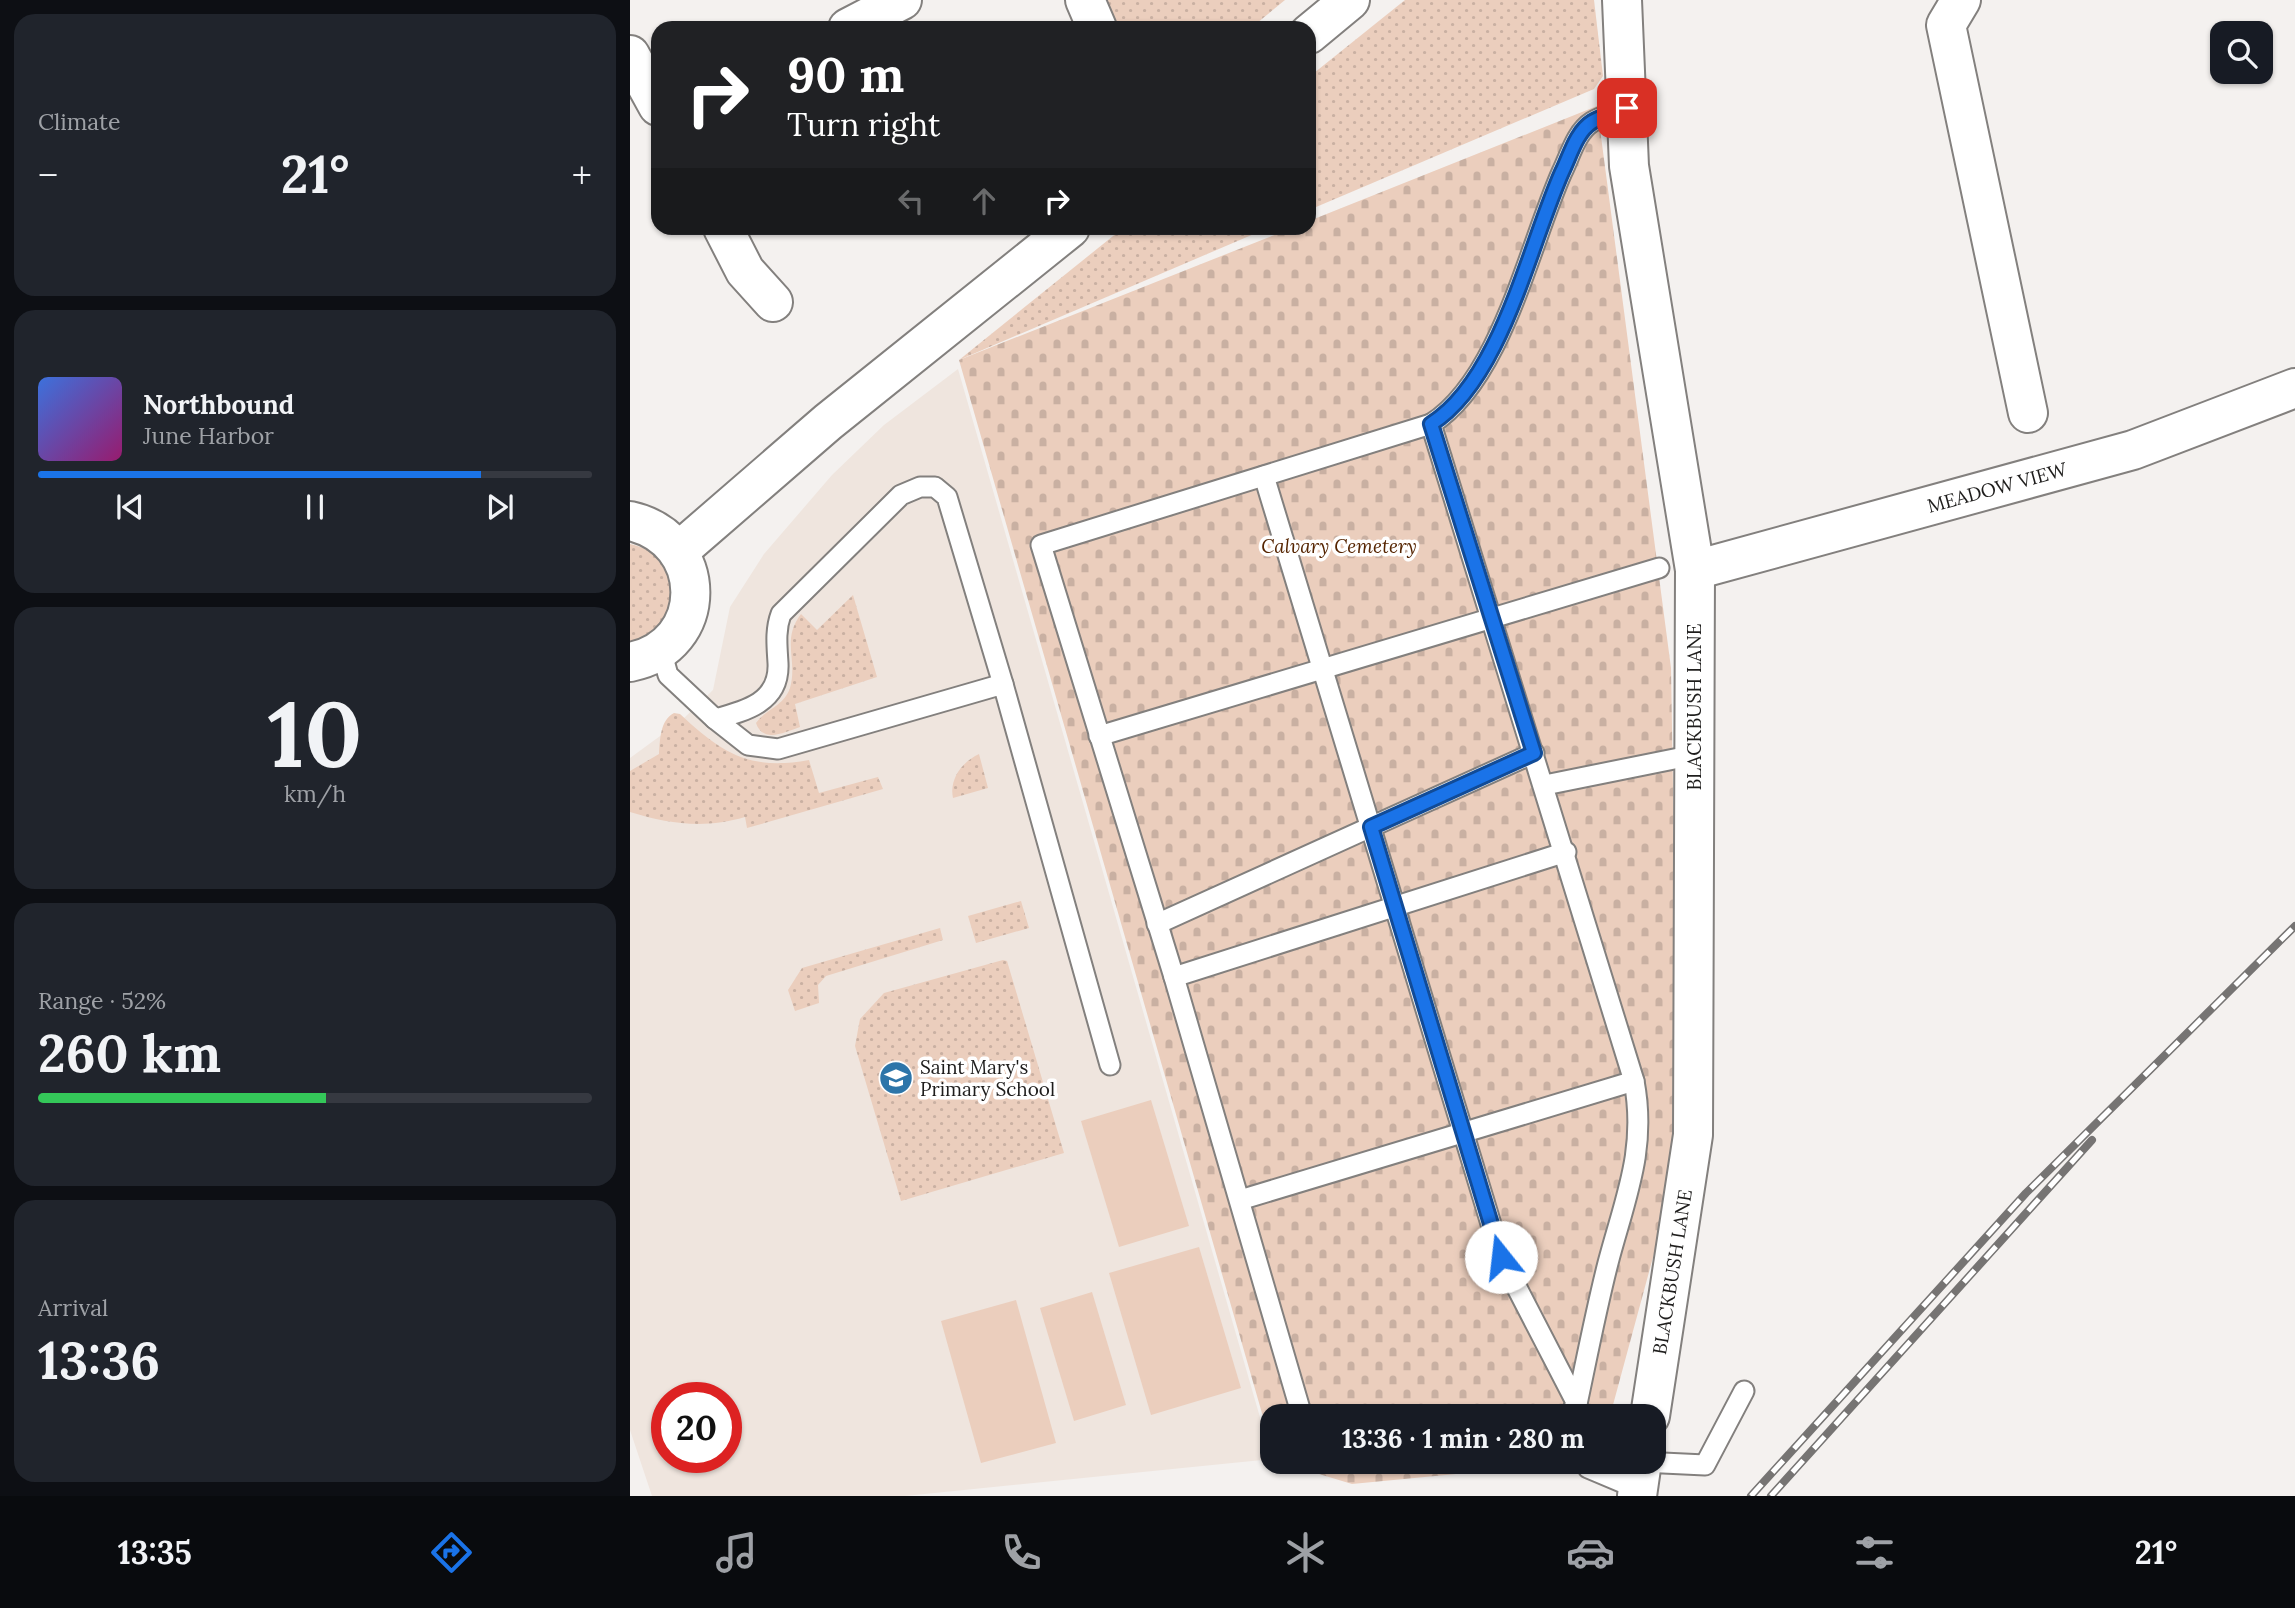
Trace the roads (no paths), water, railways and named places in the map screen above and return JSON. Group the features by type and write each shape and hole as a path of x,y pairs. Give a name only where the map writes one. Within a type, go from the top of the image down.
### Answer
{"street":[{"path":"862,21 902,0"},
{"path":"1086,0 1094,21"},
{"path":"1316,28 1350,0"},
{"name":"BLACKBUSH LANE","path":"1622,0 1629,166 1677,569 1694,755 1693,1135 1652,1404"},
{"path":"1961,0 1946,25 2028,413"},
{"path":"630,55 651,93"},
{"path":"727,235 746,271 773,302"},
{"path":"679,551 828,422 1061,235"},
{"name":"MEADOW VIEW","path":"1677,569 2133,450 2295,388"},
{"path":"630,521 650,527 679,551 688,571 691,593 687,615 676,635 645,656"}],"lane":[{"path":"1299,1404 1174,977 1041,545 1431,424 1450,412 1482,368 1509,311 1551,196 1578,136 1591,122 1627,108"},
{"path":"1431,424 1566,852 1634,1081 1641,1116 1635,1167 1573,1404"},
{"path":"1264,476 1465,1131 1501,1257 1569,1404"},
{"path":"715,719 741,713 765,700 775,684 778,671 776,648 781,614 901,495 920,487 935,487 947,497 1003,684 1110,1066"},
{"path":"1099,736 1492,616 1677,569"},
{"path":"645,656 748,745 778,749 1003,684"},
{"path":"1157,925 1534,753"},
{"path":"1545,785 1694,755"},
{"path":"1174,977 1566,852"},
{"path":"1240,1200 1634,1081"},
{"path":"1623,1474 1640,1477 1705,1465 1744,1391"}],"railway":[{"path":"1751,1496 2026,1193 2295,926"},
{"path":"1771,1496 2092,1140"}],"place":[{"name":"Saint Mary's Primary School","path":"896,1078"}],"park label":[{"name":"Calvary Cemetery","path":"1339,546"}]}
